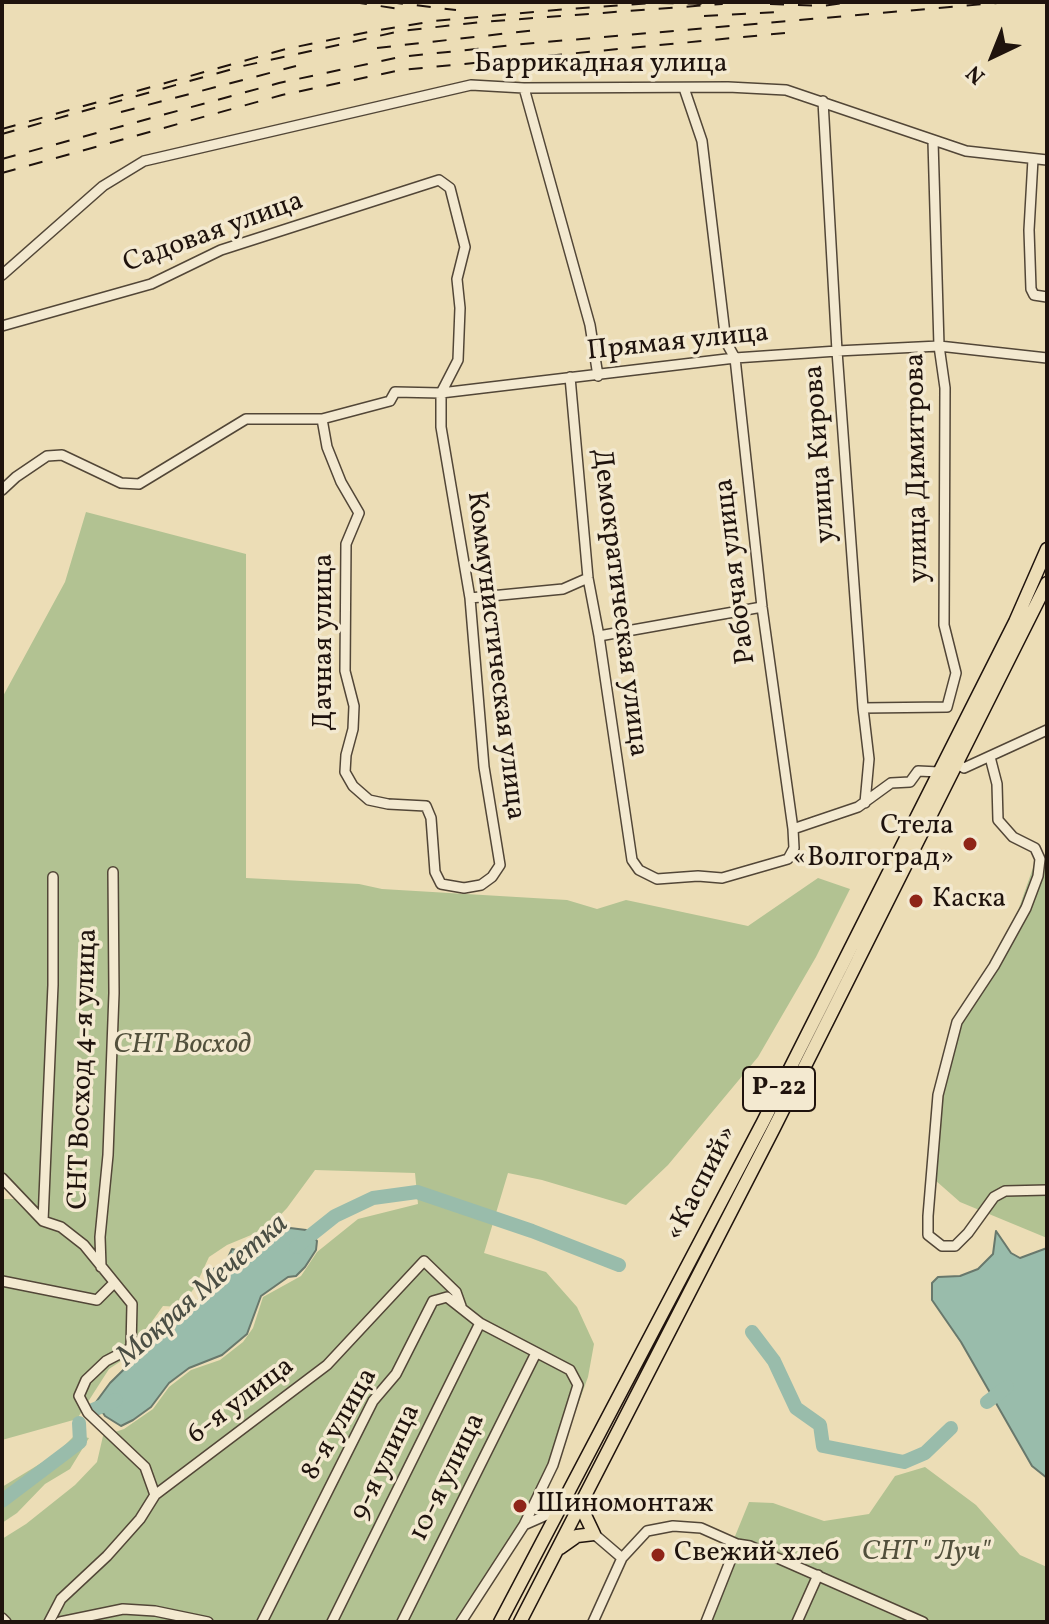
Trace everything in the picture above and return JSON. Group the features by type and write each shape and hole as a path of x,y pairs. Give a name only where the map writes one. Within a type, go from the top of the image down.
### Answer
{"highway":[{"name":"«Каспий»","path":"500,1622 763,1122 1015,622 1047,549"},
{"name":"«Каспий»","path":"520,1622 958,769 1047,583"},
{"path":"558,1550 577,1536 594,1534 584,1513 585,1498"}],"street":[{"name":"Баррикадная улица","path":"4,269 103,186 144,161 471,85 786,90 966,151 1047,160"},
{"path":"524,88 590,325 598,376"},
{"name":"Рабочая улица","path":"684,88 702,141 726,342 735,358 762,607 793,829"},
{"name":"улица Кирова","path":"823,101 837,351 869,759 865,803"},
{"name":"улица Димитрова","path":"863,708 947,707 956,673 944,625 945,388 939,346 933,141"},
{"path":"1033,159 1029,230 1031,289 1034,295 1047,297"},
{"name":"Садовая улица","path":"2,326 151,284 221,250 439,180"},
{"name":"Коммунистическая улица","path":"439,180 450,188 465,247 457,279 460,308 458,360 441,393 441,427 470,598 484,767 500,865 492,877 481,885 464,888"},
{"name":"Прямая улица","path":"322,419 390,401 395,392 441,393 735,358 939,346 1047,358"},
{"name":"Демократическая улица","path":"570,377 588,578 632,860 639,870 657,879 722,878 788,859 794,848 793,829"},
{"path":"2,490 47,456 62,455 121,483 139,484 246,419 322,419"},
{"name":"Дачная улица","path":"322,419 327,447 341,482 359,513 346,544 345,671 354,706 345,772 353,786 369,800 426,806 431,818 435,872 441,884 464,888"},
{"path":"470,598 563,589 588,578"},
{"path":"599,636 762,607"},
{"path":"958,769 1047,730"},
{"path":"990,757 997,784 998,820 1013,837 1035,848 1040,859 1038,876 1026,908 1001,955 957,1022 938,1095 928,1235 942,1246 955,1246 994,1197 1005,1191 1047,1190"},
{"path":"793,829 858,807 891,783 910,782 918,771 939,772"},
{"name":"СНТ Восход 4-я улица","path":"101,1267 100,1237 108,1155 114,993 113,872"},
{"name":"СНТ Восход 4-я улица","path":"43,1221 53,985 53,877"},
{"path":"2,1178 43,1221 61,1227 84,1245 132,1304 131,1348 106,1361 86,1380 79,1396 88,1413 145,1467 155,1495"},
{"name":"6-я улица","path":"49,1622 61,1599 107,1556 140,1519 155,1495 327,1365 424,1261 456,1292 461,1306"},
{"path":"2,1281 97,1300 114,1283"},
{"name":"8-я улица","path":"262,1622 373,1401 396,1374 433,1301 447,1297 461,1306"},
{"path":"461,1306 480,1323 570,1370 578,1385 553,1465 524,1525 461,1622"},
{"name":"9-я улица","path":"332,1622 480,1323"},
{"name":"10-я улица","path":"402,1622 536,1353"},
{"path":"524,1525 558,1510"},
{"path":"593,1622 622,1558 647,1531 673,1526 701,1528 737,1544 750,1546 905,1618 923,1622"},
{"path":"594,1534 622,1558"},
{"path":"706,1622 737,1544"},
{"path":"797,1622 818,1575"},
{"path":"123,1609 126,1622"},
{"path":"60,1622 123,1609 155,1611 208,1622"}],"green space":[{"name":"СНТ Восход","path":"86,512 246,554 246,878 567,900 597,909 626,900 748,926 818,878 850,889 816,957 758,1057 668,1165 626,1205 508,1173 484,1253 546,1272 577,1307 594,1344 588,1377 556,1464 463,1622 2,1622 2,1539 75,1485 97,1462 103,1436 124,1429 153,1409 169,1387 191,1370 220,1360 243,1342 253,1328 263,1297 301,1276 317,1252 358,1219 418,1204 415,1173 315,1170 268,1228 227,1245 209,1257 195,1287 180,1307 163,1306 145,1331 136,1351 109,1369 77,1419 2,1440 2,1199 15,1199 2,1186 2,698 65,582"},
{"path":"1047,852 1047,1238 960,1202 927,1173 938,1074 954,1020 1013,925 1034,865"},
{"path":"75,1435 89,1438 70,1469 45,1484 17,1513 2,1523 2,1487 56,1454"},
{"name":"СНТ \" Луч\"","path":"925,1467 976,1505 1020,1555 1047,1567 1047,1622 700,1622 749,1502 773,1503 824,1521 869,1514 895,1476"}],"shaded area":[{"path":"290,1228 306,1230 317,1241 316,1250 296,1276 288,1277 261,1296 247,1334 222,1355 189,1368 169,1383 151,1407 133,1420 121,1426 105,1416 96,1402 110,1383 164,1330 163,1318 192,1308 205,1293 211,1270 225,1264 232,1249 240,1251"},
{"path":"996,1231 1011,1253 1020,1258 1047,1248 1047,1478 1032,1466 961,1342 932,1300 932,1283 938,1277 960,1276 978,1269 993,1254"}],"waterway":[{"name":"Мокрая Мечетка","path":"296,1247 335,1216 373,1198 417,1192 532,1231 619,1265"},
{"name":"Мокрая Мечетка","path":"752,1332 774,1361 796,1408 820,1425 823,1446 904,1462 925,1453 951,1428"},
{"name":"Мокрая Мечетка","path":"987,1402 1007,1387"},
{"name":"Мокрая Мечетка","path":"93,1410 116,1400"},
{"name":"Мокрая Мечетка","path":"2,1501 80,1442 79,1423"}],"railway":[{"path":"353,2 400,9"},
{"path":"389,2 456,10"},
{"path":"770,4 822,6 850,2"},
{"path":"2,159 279,83 400,57 1008,2"},
{"path":"2,129 286,49 373,31 434,21 568,9 652,3 722,4 401,31 243,66 2,134"},
{"path":"704,16 780,12"},
{"path":"377,48 536,30"},
{"path":"2,173 282,95 401,70 795,32"},
{"path":"121,112 296,66"}],"place":[{"name":"Стела «Волгоград»","path":"970,844"},
{"name":"Каска","path":"916,901"},
{"name":"Шиномонтаж","path":"520,1506"},
{"name":"Свежий хлеб","path":"658,1555"}]}
